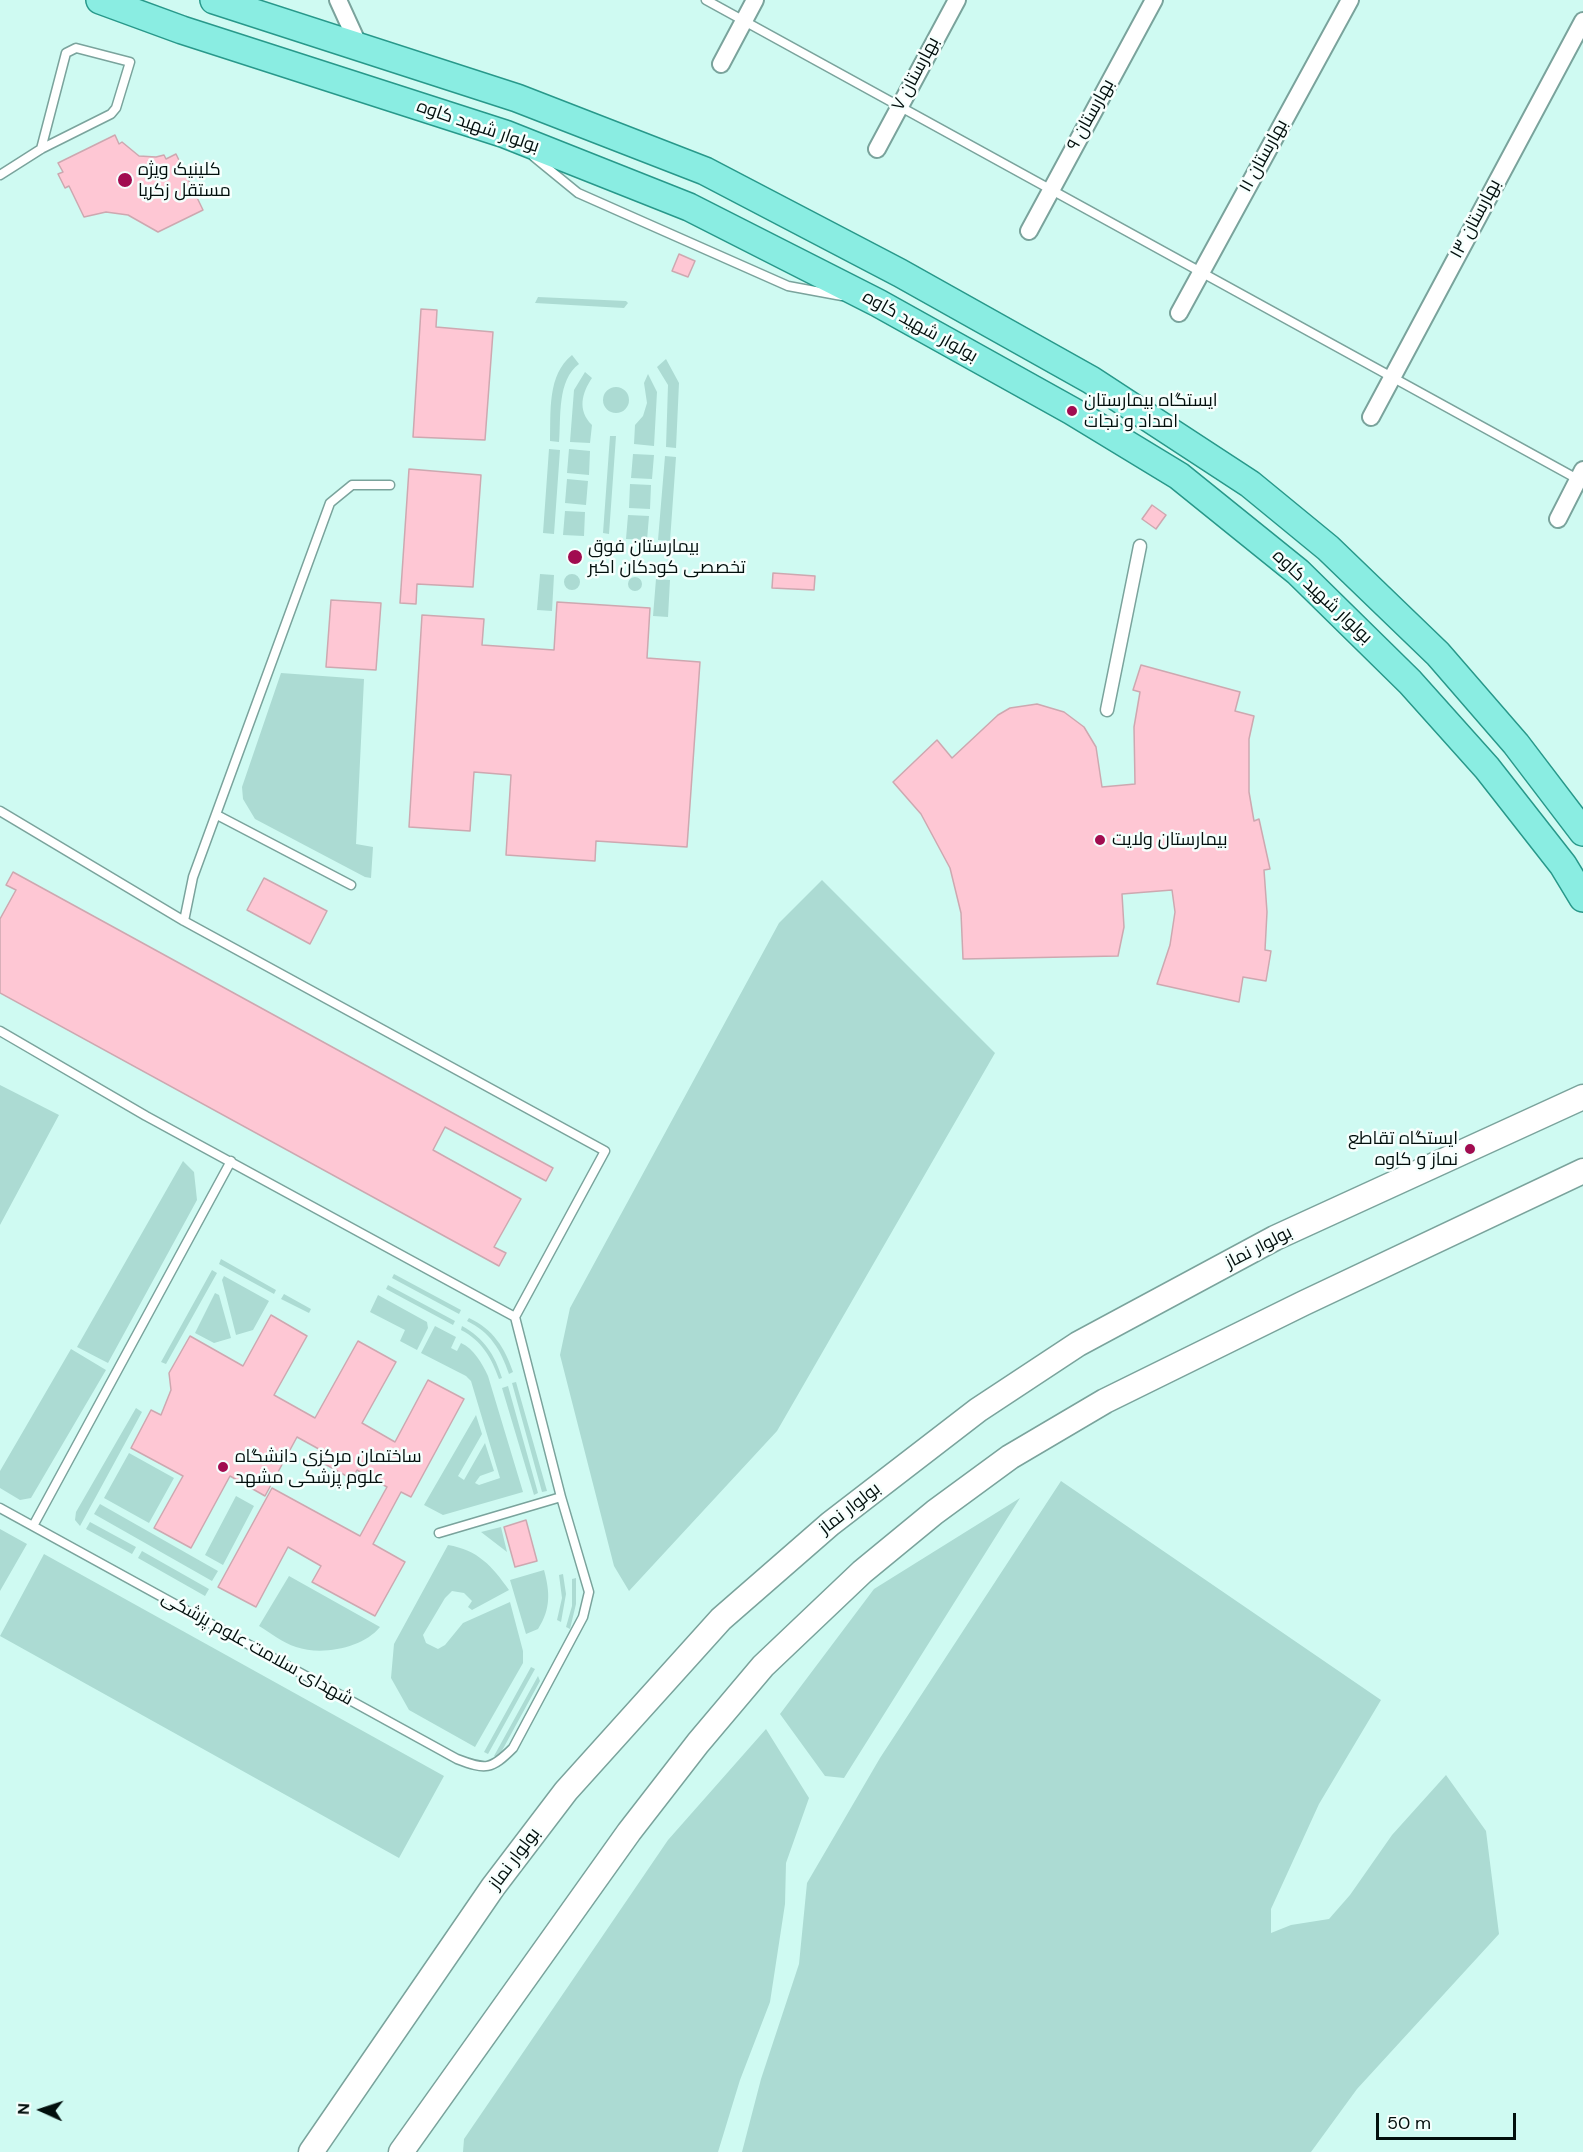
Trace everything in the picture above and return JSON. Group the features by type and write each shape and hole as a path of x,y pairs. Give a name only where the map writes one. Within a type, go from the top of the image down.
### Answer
{"main road":[{"name":"بولوار شهید کاوه","path":"100,0 182,30 505,134 689,207 878,303 1072,411 1179,476 1298,572 1410,682 1487,768 1563,866 1583,897"},
{"name":"بولوار شهید کاوه","path":"214,0 257,5 359,46 516,98 705,171 910,278 1091,380 1250,484 1328,548 1438,654 1516,744 1583,832"},
{"name":"بولوار نماز","path":"311,2152 493,1887 566,1791 721,1619 830,1524 978,1410 1078,1344 1275,1238 1583,1097"},
{"path":"401,2152 628,1832 691,1752 763,1666 862,1572 935,1512 1010,1457 1105,1401 1304,1303 1583,1171"}],"street":[{"path":"338,0 359,46"},
{"path":"721,64 755,0"},
{"name":"بهارستان ۷","path":"877,149 957,0"},
{"name":"بهارستان ۹","path":"1029,231 1154,0"},
{"name":"بهارستان ۱۱","path":"1179,313 1350,0"},
{"name":"بهارستان ۱۳","path":"1371,417 1583,21"},
{"path":"1558,519 1581,477"},
{"path":"1107,710 1140,546"}],"lane":[{"path":"706,0 1391,377 1581,477"},
{"path":"0,175 41,149 111,114 116,108 130,62 76,48 66,52 41,149"},
{"path":"184,921 192,877 217,815 330,503 352,485 390,485"},
{"path":"0,811 184,921 605,1151 514,1317 561,1497 440,1533"},
{"path":"217,815 351,885"},
{"path":"0,1031 94,1087 514,1317"},
{"path":"33,1526 231,1161"},
{"name":"شهدای سلامت علوم پزشکی","path":"0,1508 457,1759 480,1768 496,1765 513,1748 583,1617 589,1592 561,1497"}],"shaded area":[{"path":"538,297 626,301 628,303 624,308 535,303"},
{"path":"572,355 579,364 567,379 564,389 560,411 559,442 550,441 554,383 564,363"},
{"path":"666,359 679,383 676,448 666,447 668,385 657,367"},
{"path":"585,372 592,378 583,402 584,413 592,425 590,443 570,442 574,390"},
{"path":"648,374 657,392 654,446 634,444 635,425 643,416 647,403 644,383"},
{"path":"616,387 625,391 629,400 625,409 616,413 607,409 603,400 607,391"},
{"path":"610,436 616,436 609,534 603,533"},
{"path":"549,449 560,450 554,534 543,533"},
{"path":"569,449 590,451 589,475 567,473"},
{"path":"633,454 654,455 652,479 631,478"},
{"path":"665,456 676,457 670,541 658,540"},
{"path":"567,479 588,481 586,505 565,503"},
{"path":"630,484 651,485 650,509 629,508"},
{"path":"565,511 585,512 584,536 563,535"},
{"path":"628,515 649,516 647,540 626,539"},
{"path":"540,574 554,575 552,611 537,610"},
{"path":"572,574 580,582 572,590 564,582"},
{"path":"632,577 638,577 642,584 638,591 632,591 628,587 628,581"},
{"path":"656,579 670,580 668,617 653,616"},
{"path":"281,673 364,679 356,844 373,847 371,878 365,877 255,819 243,799 242,787"},
{"path":"822,880 995,1053 777,1431 629,1591 614,1566 560,1355 570,1308 779,923"},
{"path":"0,1085 59,1115 0,1225"},
{"path":"183,1161 194,1172 197,1200 108,1363 77,1347"},
{"path":"221,1259 276,1290 274,1294 219,1264"},
{"path":"212,1270 217,1273 166,1364 161,1362"},
{"path":"394,1274 461,1310 459,1314 392,1278"},
{"path":"224,1276 269,1301 253,1330 236,1335 222,1280"},
{"path":"388,1285 455,1321 453,1325 386,1289"},
{"path":"215,1293 219,1295 231,1338 214,1343 195,1333"},
{"path":"284,1294 311,1309 309,1313 281,1299"},
{"path":"378,1295 427,1322 428,1328 417,1350 400,1341 405,1330 370,1312"},
{"path":"469,1318 485,1328 497,1340 513,1372 509,1374 494,1343 475,1325 467,1321"},
{"path":"435,1326 456,1337 451,1348 457,1351 461,1343 474,1353 483,1366 523,1492 443,1515 424,1505 476,1415 482,1434 458,1476 464,1480 485,1443 494,1471 480,1476 475,1483 479,1485 500,1478 471,1381 466,1376 421,1353"},
{"path":"462,1326 477,1336 488,1348 502,1378 499,1379 485,1350 475,1339 461,1330"},
{"path":"71,1349 106,1370 31,1498 20,1500 0,1488 0,1471"},
{"path":"516,1382 547,1491 542,1492 512,1383"},
{"path":"508,1386 538,1493 534,1495 502,1388"},
{"path":"136,1408 142,1412 80,1526 75,1520 76,1512"},
{"path":"129,1453 174,1478 149,1523 104,1498"},
{"path":"1061,1481 1381,1700 1319,1804 1271,1909 1271,1933 1291,1925 1329,1919 1350,1895 1392,1835 1446,1775 1486,1831 1499,1934 1357,2089 1311,2152 742,2152 761,2079 799,1964 807,1883 880,1758"},
{"path":"236,1496 254,1506 223,1565 205,1555"},
{"path":"1020,1498 844,1778 825,1776 780,1714 874,1589"},
{"path":"100,1504 218,1571 212,1581 94,1514"},
{"path":"90,1522 136,1547 132,1554 86,1529"},
{"path":"501,1527 507,1552 481,1532"},
{"path":"0,1529 27,1544 0,1591"},
{"path":"448,1545 459,1547 483,1560 509,1590 472,1610 468,1607 472,1601 464,1593 452,1591 445,1598 423,1635 426,1643 438,1649 445,1645 463,1623 510,1602 523,1651 523,1663 475,1747 409,1710 391,1678 394,1644"},
{"path":"142,1551 209,1589 205,1596 138,1558"},
{"path":"44,1554 444,1776 399,1858 0,1636"},
{"path":"544,1570 548,1593 547,1607 538,1629 526,1634 510,1580"},
{"path":"563,1574 566,1594 561,1622 557,1620 562,1598 559,1575"},
{"path":"289,1576 380,1627 373,1634 353,1645 330,1650 306,1650 282,1640 259,1626"},
{"path":"576,1578 576,1604 570,1629 566,1627 572,1606 572,1579"},
{"path":"531,1667 535,1669 488,1754 484,1752"},
{"path":"538,1676 540,1681 498,1758 494,1756"},
{"path":"766,1729 809,1798 786,1863 785,1904 770,2002 740,2080 718,2152 463,2152 464,2139 668,1840"}],"building":[{"name":"کلینیک ویژه مستقل زکریا","path":"115,135 119,144 122,142 139,156 164,155 166,159 176,154 203,210 158,232 128,215 106,212 84,217 69,186 65,188 58,174 63,172 58,163"},
{"path":"679,254 695,261 688,277 672,271"},
{"path":"421,309 437,310 436,327 493,332 485,440 413,437"},
{"path":"409,469 481,475 473,587 417,584 416,604 400,603"},
{"path":"1152,505 1166,515 1156,529 1142,519"},
{"path":"773,573 815,576 814,590 772,588"},
{"path":"331,600 381,603 376,670 326,667"},
{"path":"557,602 650,608 647,658 700,662 687,847 596,841 595,861 506,855 511,775 474,772 470,831 409,827 422,615 484,619 482,645 554,650"},
{"name":"بیمارستان ولایت","path":"1141,665 1240,692 1235,711 1254,716 1249,739 1249,792 1254,821 1259,819 1270,869 1264,870 1267,912 1265,950 1271,951 1266,981 1243,977 1239,1002 1157,984 1170,945 1175,912 1172,890 1122,894 1124,927 1118,956 963,959 961,913 950,868 921,814 893,782 937,740 952,758 998,715 1010,708 1037,704 1064,712 1084,727 1096,747 1102,787 1135,784 1134,727 1140,692 1133,690"},
{"path":"13,872 553,1168 546,1181 445,1127 433,1150 521,1199 494,1247 506,1253 499,1266 0,993 0,919 16,890 6,885"},
{"path":"264,878 327,911 310,944 247,910"},
{"name":"ساختمان مرکزی دانشگاه علوم پزشکی مشهد","path":"271,1315 307,1336 274,1395 315,1418 358,1341 396,1362 362,1423 395,1442 428,1380 464,1399 411,1497 401,1492 373,1544 405,1562 375,1616 312,1582 321,1566 288,1547 256,1607 218,1587 272,1488 360,1536 387,1487 357,1470 352,1479 321,1462 326,1453 297,1437 265,1496 230,1476 191,1548 154,1528 183,1476 131,1448 151,1410 161,1415 171,1390 169,1373 190,1336 243,1366"},
{"path":"526,1520 537,1561 515,1567 504,1527"}],"place":[{"name":"کلینیک ویژه مستقل زکریا","path":"125,180"},
{"name":"ایستگاه بیمارستان امداد و نجات","path":"1072,411"},
{"name":"بیمارستان فوق تخصصی کودکان اکبر","path":"575,557"},
{"name":"بیمارستان ولایت","path":"1100,840"},
{"name":"ایستگاه تقاطع نماز و کاوه","path":"1470,1149"},
{"name":"ساختمان مرکزی دانشگاه علوم پزشکی مشهد","path":"223,1467"}]}
